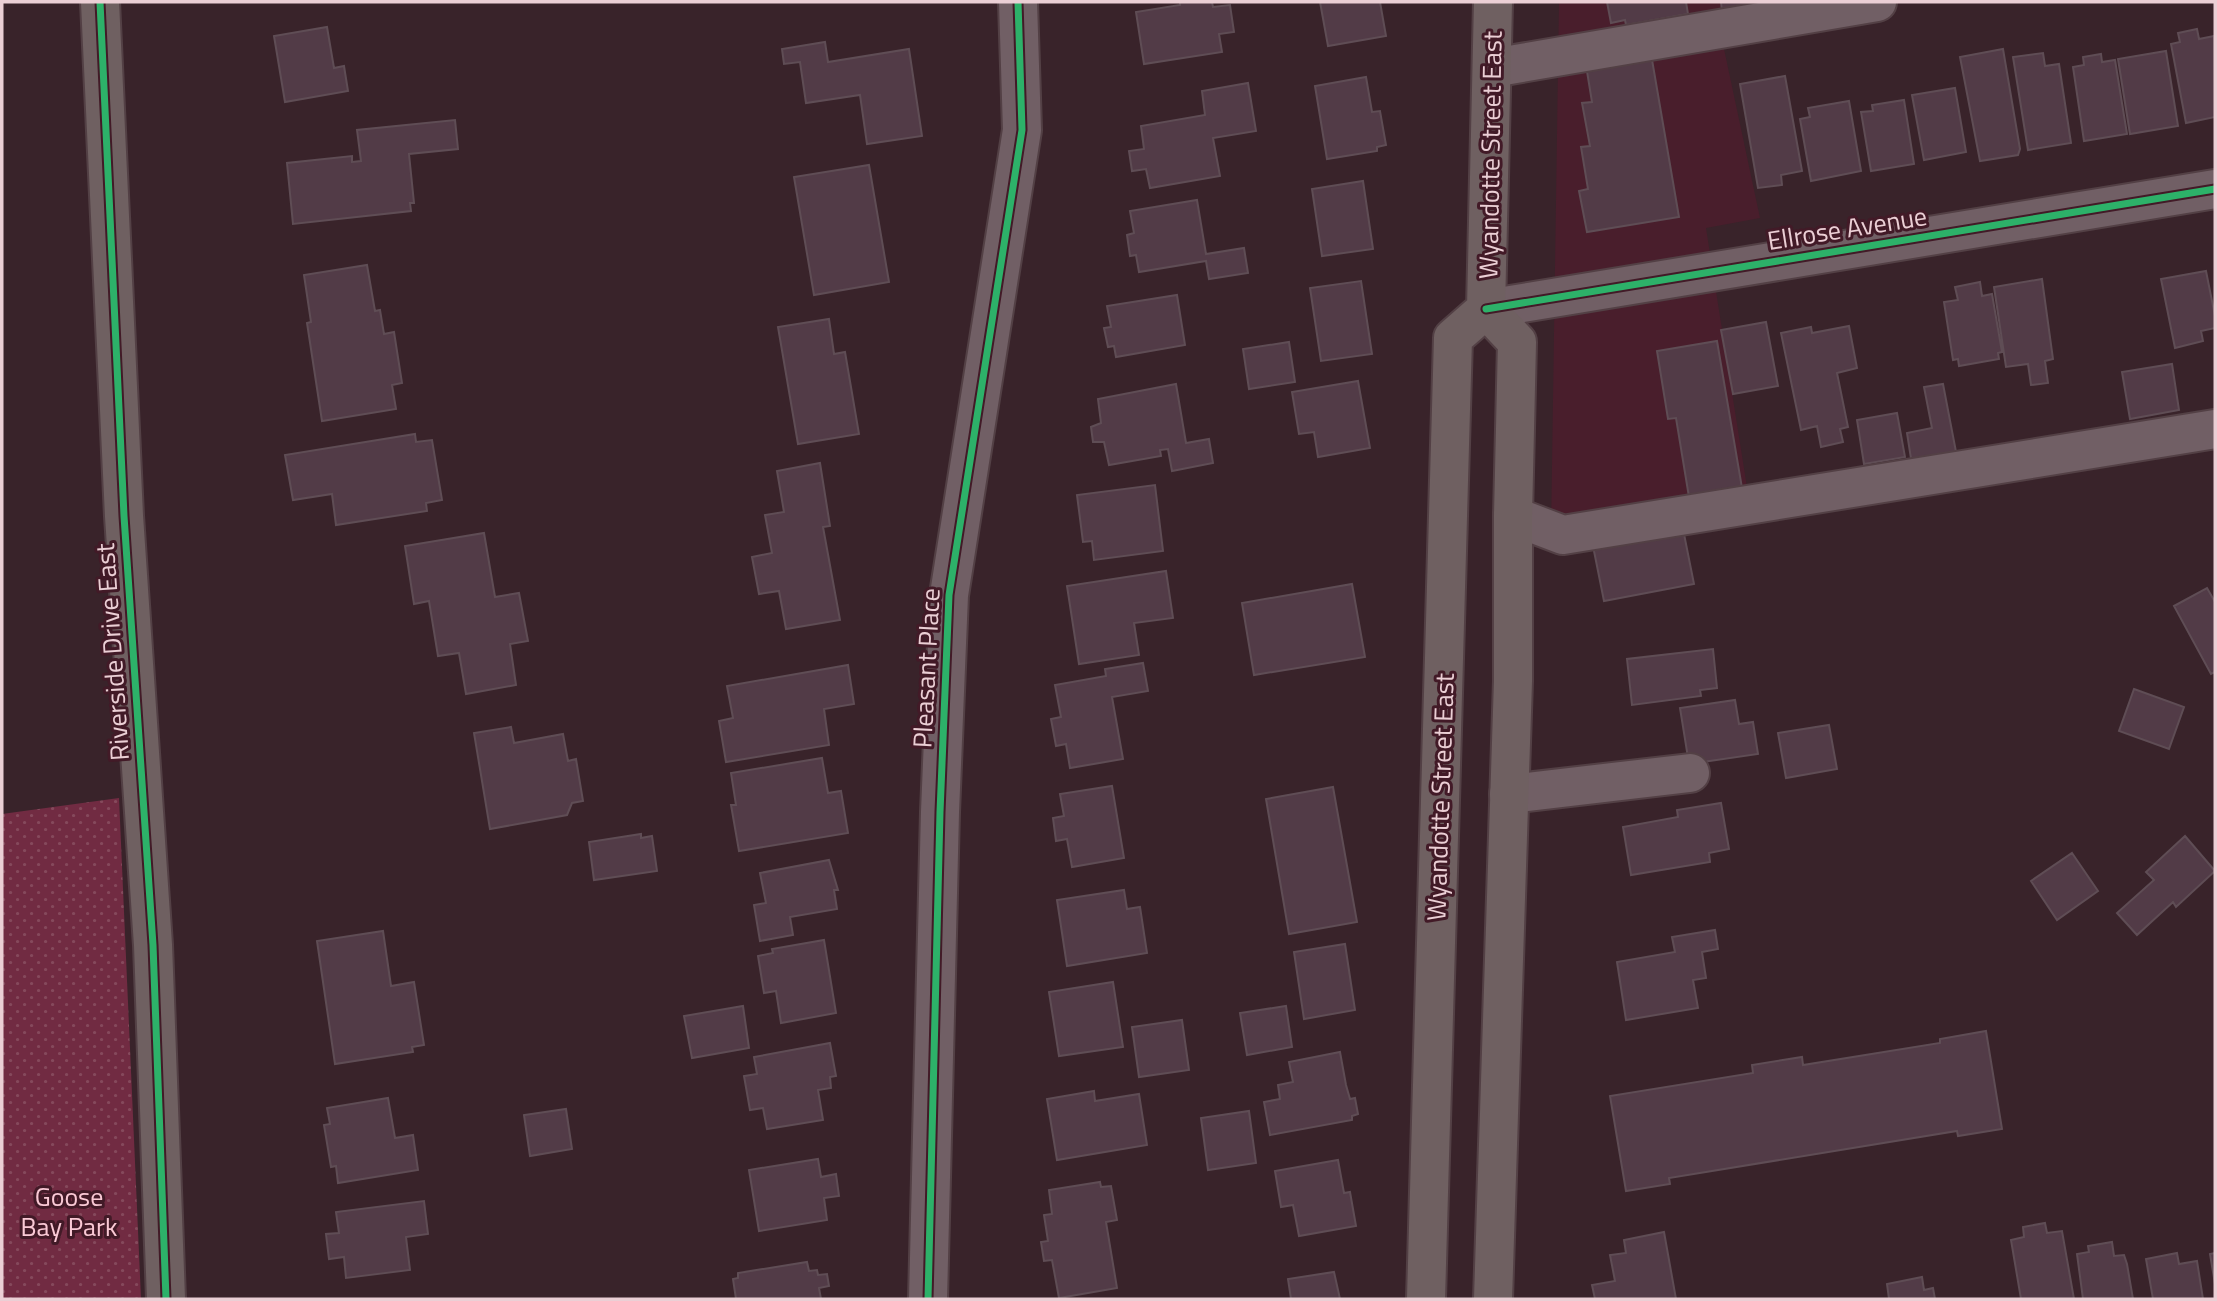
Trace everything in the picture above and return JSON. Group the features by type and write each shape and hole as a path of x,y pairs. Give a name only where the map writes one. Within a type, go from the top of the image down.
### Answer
{"main road":[{"name":"Riverside Drive East","path":"100,2 124,516 153,945 166,1299"},
{"name":"Wyandotte Street East","path":"1493,2 1486,309 1517,342 1513,681 1493,1299"},
{"name":"Wyandotte Street East","path":"1426,1299 1453,338 1486,309"}],"street":[{"name":"Pleasant Place","path":"928,1299 940,812 949,595 1022,130 1018,2"},
{"path":"1492,68 1877,2"},
{"name":"Ellrose Avenue","path":"1486,309 2215,189"},
{"path":"1513,516 1563,535 2215,429"},
{"path":"1509,794 1690,773"}],"shaded area":[{"path":"1559,2 1783,2 1717,16 1760,218 1706,228 1749,500 1551,532"}],"green space":[{"name":"Goose Bay Park","path":"119,798 141,1299 2,1299 2,814"}],"building":[{"path":"1180,2 1212,2 1213,7 1230,5 1234,32 1219,34 1222,52 1144,64 1136,12 1180,5"},
{"path":"1320,2 1380,2 1386,36 1328,46"},
{"path":"1607,2 1686,2 1688,14 1626,25 1625,20 1611,23"},
{"path":"1721,2 1766,2 1722,12"},
{"path":"327,27 334,68 344,66 348,91 285,102 274,36"},
{"path":"2197,29 2199,39 2214,36 2215,117 2186,123 2171,44 2180,42 2178,33"},
{"path":"825,42 828,62 909,49 922,136 867,144 860,95 806,103 800,62 784,64 782,49"},
{"path":"1650,48 1679,217 1587,232 1579,191 1588,189 1581,147 1590,146 1582,103 1592,102 1585,59"},
{"path":"2003,49 2020,149 2018,155 1980,161 1960,57"},
{"path":"2166,51 2178,126 2130,134 2118,59"},
{"path":"2043,53 2045,66 2059,64 2071,143 2028,150 2013,57"},
{"path":"2101,54 2102,62 2115,60 2127,134 2084,141 2073,67 2084,65 2083,57"},
{"path":"1785,76 1802,171 1781,175 1782,185 1758,188 1740,84"},
{"path":"1366,77 1372,112 1380,111 1386,145 1377,147 1377,151 1327,159 1315,86"},
{"path":"1248,83 1256,131 1213,138 1220,176 1150,188 1146,169 1132,171 1129,151 1144,149 1141,126 1205,115 1202,91"},
{"path":"1955,88 1966,152 1924,160 1912,95"},
{"path":"1904,100 1914,164 1871,171 1861,112 1873,111 1872,105"},
{"path":"1849,101 1861,171 1811,181 1800,119 1810,117 1808,108"},
{"path":"455,120 458,149 409,154 414,203 410,203 411,211 293,224 287,163 352,156 352,162 361,161 357,130"},
{"path":"869,165 889,282 814,295 794,177"},
{"path":"1363,181 1373,249 1322,256 1312,189"},
{"path":"1197,200 1206,254 1244,248 1248,273 1209,279 1206,261 1139,272 1136,255 1130,256 1127,235 1134,233 1130,211"},
{"path":"367,265 375,311 380,310 384,334 394,332 402,383 392,385 396,409 322,421 307,323 311,322 304,275"},
{"path":"2206,271 2215,328 2201,331 2203,341 2175,348 2161,279"},
{"path":"2042,279 2053,359 2045,361 2048,383 2031,385 2028,364 2006,367 1994,287"},
{"path":"1361,281 1372,354 1321,361 1310,288"},
{"path":"1980,282 1982,296 1992,294 2002,352 1998,353 1999,359 1959,366 1958,359 1953,360 1944,302 1958,300 1955,287"},
{"path":"1177,295 1185,345 1116,357 1114,346 1108,347 1104,328 1111,327 1107,306"},
{"path":"829,319 834,354 845,352 859,434 798,444 778,327"},
{"path":"1766,322 1778,386 1733,394 1721,330"},
{"path":"1849,326 1857,368 1837,373 1848,427 1840,429 1843,442 1821,447 1817,426 1801,430 1781,333 1811,327 1812,333"},
{"path":"1717,341 1742,488 1689,497 1676,418 1668,419 1657,351"},
{"path":"1289,342 1295,382 1249,389 1243,349"},
{"path":"2172,364 2179,410 2130,419 2122,372"},
{"path":"1358,381 1370,448 1318,457 1314,432 1299,434 1292,392"},
{"path":"1176,384 1186,443 1209,439 1213,463 1172,471 1168,449 1160,450 1161,456 1109,465 1104,442 1093,442 1091,427 1101,423 1098,399"},
{"path":"1943,384 1957,457 1912,465 1907,433 1932,428 1924,387"},
{"path":"1897,413 1905,457 1864,464 1857,420"},
{"path":"415,434 416,442 432,440 442,500 426,503 427,511 336,525 332,494 293,500 285,455"},
{"path":"820,463 830,526 823,527 840,620 786,629 779,591 759,594 752,557 772,553 765,515 784,512 777,471"},
{"path":"1155,485 1163,551 1094,560 1092,541 1083,542 1077,495"},
{"path":"1683,529 1694,584 1604,601 1593,546"},
{"path":"484,533 495,597 519,593 528,641 510,644 516,685 466,694 459,653 438,656 429,601 414,604 405,546"},
{"path":"1166,571 1173,618 1134,623 1139,655 1079,664 1067,586"},
{"path":"1352,584 1365,657 1254,675 1242,603"},
{"path":"2207,588 2215,602 2215,672 2211,674 2174,606"},
{"path":"1713,649 1717,688 1700,690 1701,696 1632,705 1627,659"},
{"path":"1143,663 1148,691 1112,697 1123,759 1070,768 1066,744 1056,746 1051,719 1061,717 1055,685 1106,676 1105,669"},
{"path":"848,665 854,704 824,709 829,745 726,762 719,721 733,718 727,686"},
{"path":"2134,689 2184,707 2169,749 2119,731"},
{"path":"1735,700 1739,724 1753,722 1758,754 1689,764 1680,708"},
{"path":"1829,725 1837,769 1786,778 1778,733"},
{"path":"511,727 514,743 563,734 568,761 576,759 583,801 572,803 567,815 490,829 474,733"},
{"path":"822,758 828,793 841,791 848,833 739,851 731,805 736,805 731,773"},
{"path":"1112,786 1124,858 1072,867 1067,839 1056,841 1053,818 1064,816 1060,794"},
{"path":"1333,787 1357,922 1289,934 1266,799"},
{"path":"1721,803 1729,849 1709,853 1710,862 1631,875 1623,827 1678,817 1677,810"},
{"path":"641,834 641,838 652,836 657,871 594,880 589,842"},
{"path":"2185,836 2215,871 2176,907 2173,902 2137,935 2117,913 2154,880 2146,872"},
{"path":"2072,853 2098,891 2057,920 2031,881"},
{"path":"829,860 838,890 834,890 837,909 790,917 793,935 760,941 754,905 766,903 760,873"},
{"path":"1124,890 1127,909 1140,907 1147,953 1067,966 1057,900"},
{"path":"1715,930 1718,949 1702,952 1706,978 1693,980 1698,1008 1626,1020 1617,962 1675,952 1672,937"},
{"path":"383,931 391,986 414,982 424,1045 412,1047 413,1052 335,1064 317,941"},
{"path":"824,940 836,1013 781,1023 776,991 764,993 758,956 773,953 772,949"},
{"path":"1345,944 1355,1010 1304,1019 1294,952"},
{"path":"1113,982 1123,1047 1059,1056 1049,992"},
{"path":"743,1006 749,1048 692,1058 684,1016"},
{"path":"1286,1006 1292,1047 1247,1055 1240,1013"},
{"path":"1182,1020 1189,1070 1139,1077 1132,1027"},
{"path":"1986,1031 2002,1129 1958,1136 1957,1131 1669,1178 1670,1184 1626,1191 1610,1096 1753,1073 1752,1065 1802,1057 1803,1065 1940,1043 1940,1039"},
{"path":"830,1043 836,1076 830,1077 831,1088 818,1090 823,1120 767,1129 763,1108 750,1110 744,1076 757,1074 754,1057"},
{"path":"1340,1052 1350,1099 1355,1098 1358,1114 1352,1116 1352,1120 1270,1135 1264,1102 1280,1099 1278,1085 1293,1082 1289,1062"},
{"path":"1094,1091 1095,1101 1139,1094 1147,1145 1057,1160 1047,1099"},
{"path":"388,1098 395,1138 413,1135 418,1170 338,1183 336,1166 331,1167 324,1125 330,1124 327,1108"},
{"path":"566,1109 572,1149 530,1156 524,1115"},
{"path":"1249,1111 1256,1163 1208,1170 1201,1118"},
{"path":"818,1159 821,1177 836,1174 839,1196 824,1198 827,1220 759,1231 749,1170"},
{"path":"1338,1160 1344,1193 1350,1192 1356,1226 1299,1236 1293,1205 1281,1207 1275,1171"},
{"path":"1100,1182 1101,1187 1111,1186 1117,1220 1106,1222 1117,1288 1059,1298 1052,1260 1044,1261 1041,1242 1048,1241 1044,1215 1052,1214 1049,1190"},
{"path":"424,1201 428,1234 406,1237 410,1270 346,1278 344,1257 329,1259 326,1234 339,1233 336,1212"},
{"path":"2045,1223 2047,1233 2062,1231 2074,1299 2021,1299 2011,1240 2024,1237 2023,1227"},
{"path":"1664,1232 1676,1299 1595,1299 1592,1285 1615,1281 1610,1255 1626,1253 1624,1240"},
{"path":"2112,1242 2114,1256 2124,1255 2133,1299 2083,1299 2077,1254 2089,1252 2088,1246"},
{"path":"2177,1253 2179,1264 2197,1261 2203,1299 2153,1299 2146,1259"},
{"path":"2215,1253 2215,1284 2210,1254"},
{"path":"807,1262 809,1271 817,1270 818,1275 827,1274 829,1286 819,1288 821,1299 736,1299 733,1279 738,1278 738,1273"},
{"path":"1334,1272 1340,1299 1291,1299 1288,1279"},
{"path":"1922,1277 1924,1290 1933,1288 1935,1299 1889,1299 1887,1284"}],"cycle path":[{"path":"100,2 124,516 153,945 166,1299"},
{"path":"928,1299 940,812 949,595 1022,130 1018,2"},
{"path":"1486,309 2215,189"}]}
